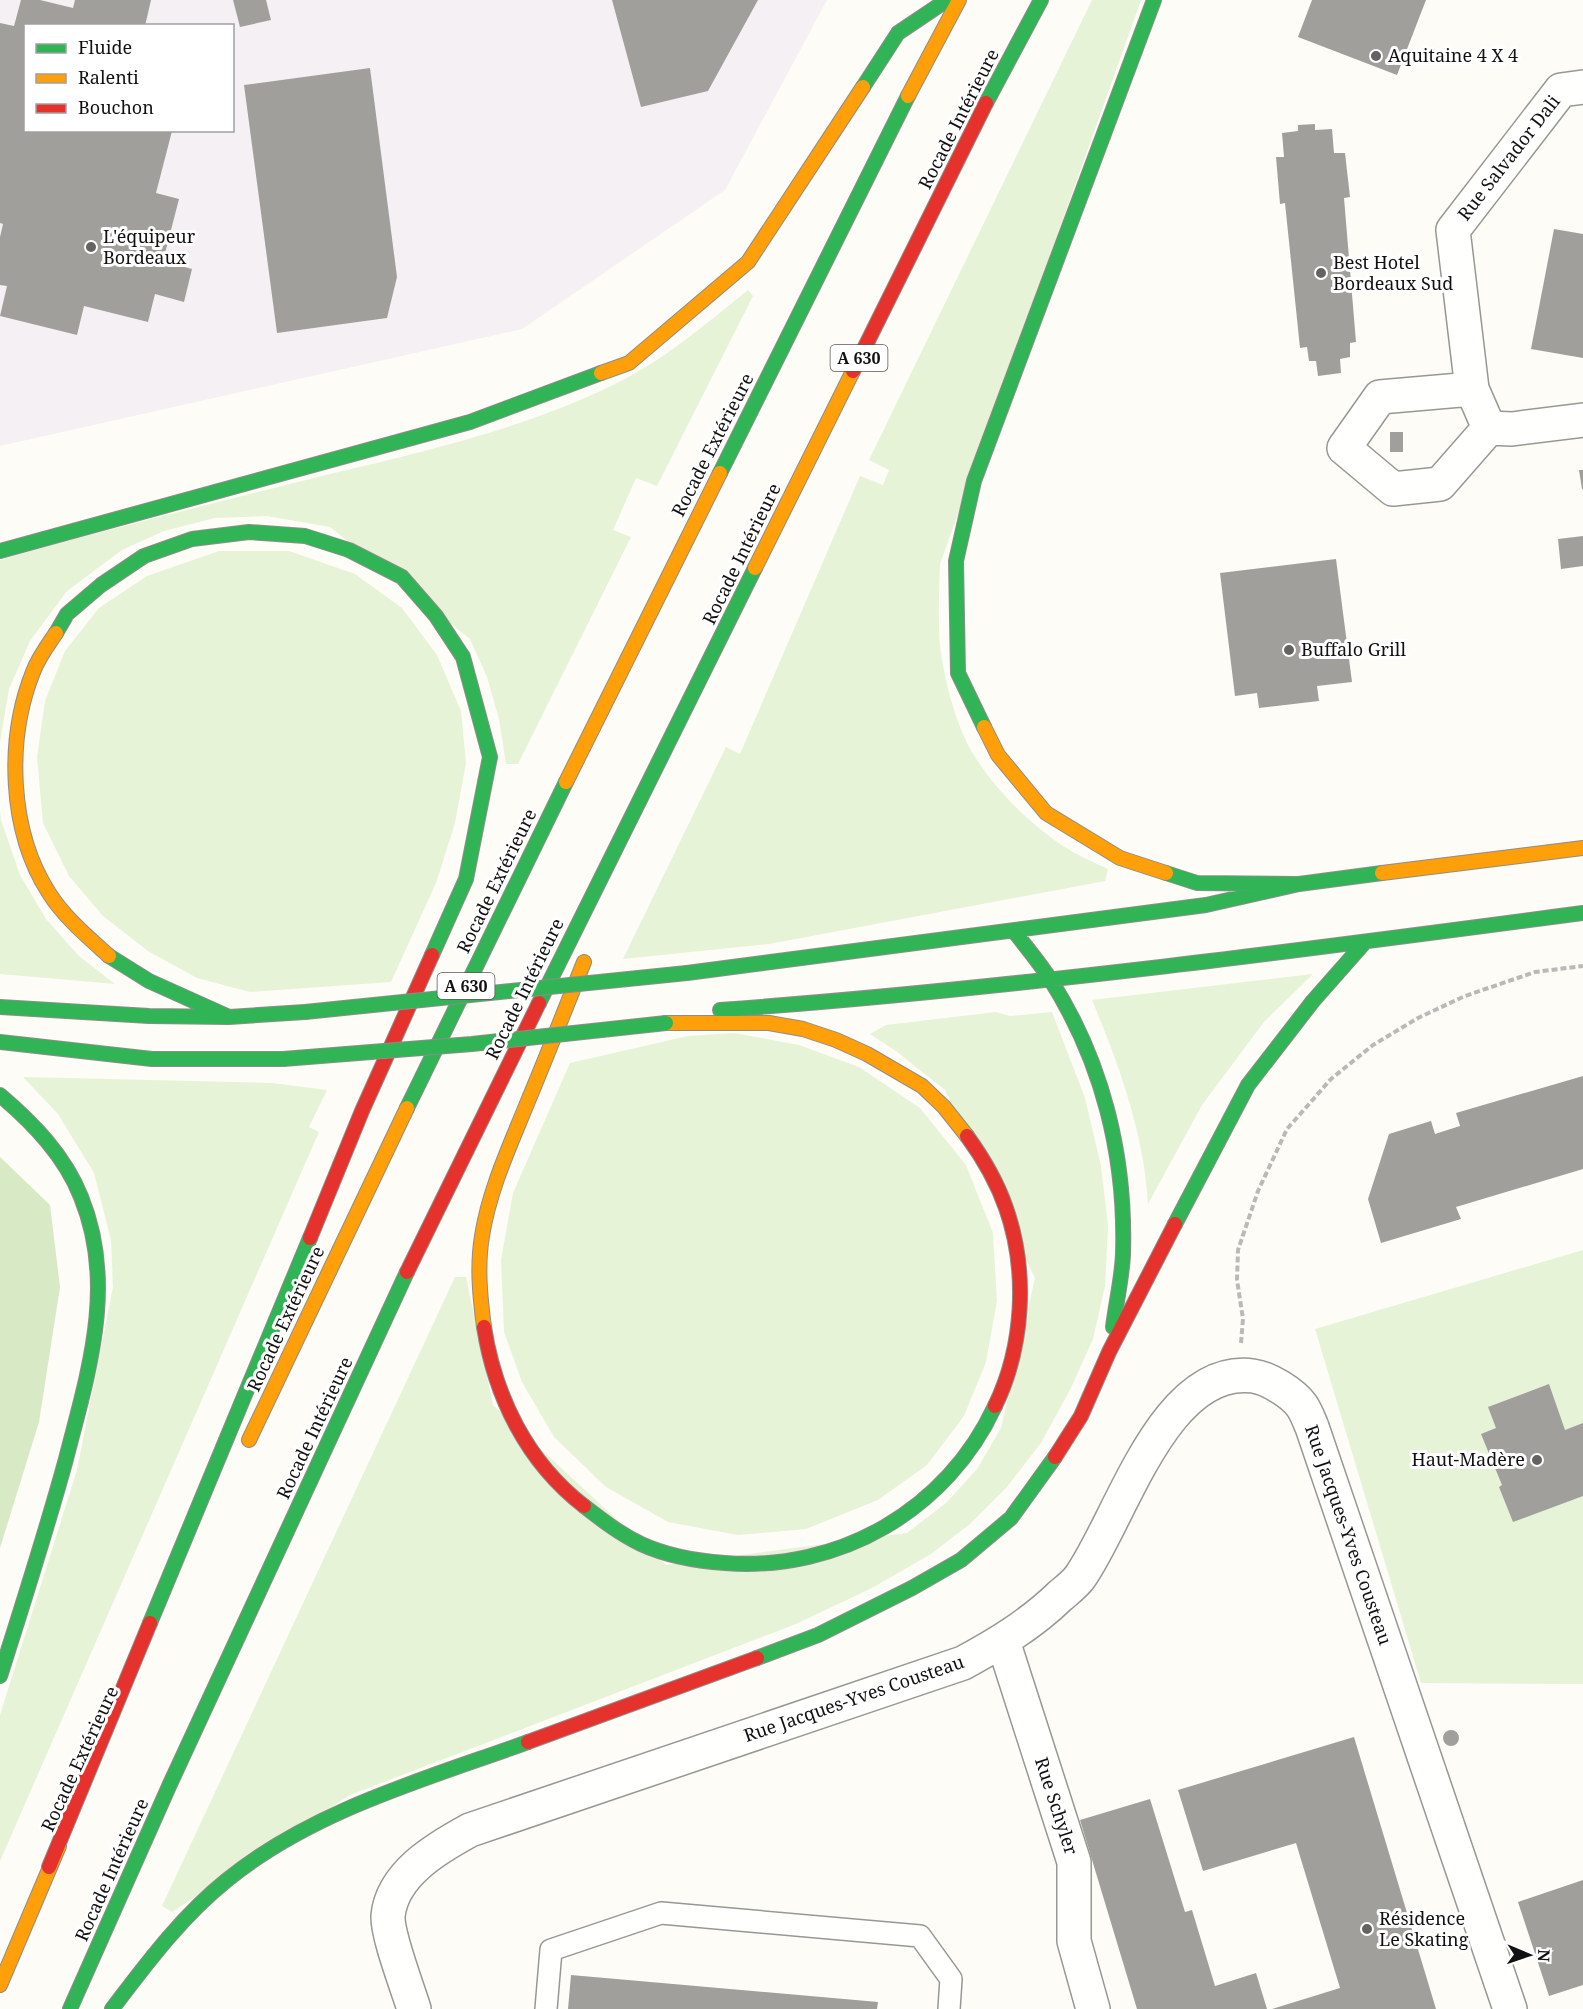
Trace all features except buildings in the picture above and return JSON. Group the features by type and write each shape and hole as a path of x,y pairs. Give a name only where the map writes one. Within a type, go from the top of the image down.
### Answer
{"main road":[{"path":"0,551 470,422 629,363 748,262 898,33 947,0"},
{"name":"Rocade Extérieure","path":"242,1455 369,1184 614,685 930,53 959,0"},
{"name":"Rocade Intérieure","path":"70,2009 170,1784 435,1211 991,93 1041,0"},
{"path":"1154,0 974,481 956,561 958,673 998,755 1046,813 1120,858 1197,883 1299,884"},
{"path":"50,1867 362,1111 466,879 490,757 463,657 436,616 402,577 349,550 305,536 249,532 203,537 144,556 101,585 67,614 33,671 19,721 16,771 19,812 31,858 49,894 76,926 110,957 149,981 229,1017"},
{"path":"620,870 681,717"},
{"path":"0,1007 149,1016 229,1017 493,994 687,973 1014,931 1206,905 1299,884 1583,848"},
{"path":"666,1023 729,1008 859,1000 1365,942 1583,913"},
{"path":"1014,931 1049,978 1070,1014 1099,1081 1115,1137 1122,1190 1123,1256 1109,1352"},
{"path":"112,2009 163,1942 225,1881 276,1846 334,1813 818,1635 912,1588 961,1560 1011,1518 1049,1468 1081,1416 1109,1352 1248,1085 1313,1001 1365,942"},
{"path":"0,1042 152,1059 284,1059 472,1044 666,1023 769,1023 816,1032 871,1055 924,1089 966,1133 992,1174 1011,1220 1019,1269 1020,1309 1014,1355 1001,1394 981,1435 955,1471 920,1505 883,1531 849,1547 801,1560 770,1564 724,1564 687,1558 646,1546 577,1503 554,1480 525,1445 500,1397 485,1338 480,1288 480,1249 494,1188 590,946"},
{"path":"0,1095 30,1122 72,1175 87,1212 95,1255 98,1293 89,1369 54,1505 0,1676"},
{"name":"Rocade Extérieure","path":"0,1985 50,1867 176,1596"}],"street":[{"name":"Rue Salvador Dali","path":"1489,428 1472,389 1453,230 1561,90 1583,87"},
{"path":"1472,389 1380,397 1344,448 1393,489 1440,484 1489,428 1512,429 1583,420"},
{"name":"Rue Jacques-Yves Cousteau","path":"414,2009 392,1939 388,1917 397,1888 420,1863 444,1844 470,1830 963,1663 1003,1641 1049,1607 1079,1578 1157,1437 1180,1406 1197,1390 1218,1379 1240,1374 1264,1377 1282,1388 1302,1405 1312,1426 1510,2009"},
{"name":"Rue Schyler","path":"1003,1641 1074,1862 1074,1941 1094,2009"}],"lane":[{"path":"546,2009 551,1950 661,1913 920,1936 951,1979 949,2009"}],"path":[{"path":"1240,1374 1243,1319 1237,1280 1238,1250 1258,1191 1287,1129 1331,1079 1373,1045 1418,1018 1465,996 1535,972 1583,966"}],"shaded area":[{"path":"0,0 827,0 725,190 522,329 0,446"}],"green space":[{"path":"1092,0 1141,0 940,564 939,615 940,646 950,696 962,732 976,758 997,787 1035,825 1068,849 1108,869 1105,881 769,944 623,959 726,747 740,754 860,476 883,485 889,470 869,460"},
{"path":"748,290 753,296 657,486 636,478 613,530 631,537 518,764 506,764 499,719 487,677 470,639 330,527 267,516 215,518 164,531 122,550 67,591 30,641 9,689 0,742 0,560 167,515 442,446 547,413 615,384 651,364"},
{"path":"219,551 289,551 355,574 402,608 437,655 461,711 466,763 455,823 436,883 391,982 250,992 197,978 148,951 103,916 69,876 43,823 37,757 45,701 65,651 99,608 147,576"},
{"path":"0,810 1,820 20,875 46,919 79,956 115,984 0,974"},
{"path":"1313,974 1264,1022 1202,1105 1148,1204 1146,1178 1136,1125 1121,1074 1092,1000"},
{"path":"996,1012 1010,1016 1052,1012 1085,1098 1101,1166 1108,1226 1105,1286 1093,1339 1071,1388 1041,1443 1006,1488 970,1524 931,1554 872,1588 796,1624 350,1795 172,1912 162,1906 455,1277 466,1277 493,1405 666,1565 907,1533 946,1503 977,1469 1001,1428 1035,1278 945,1090 896,1051 870,1034 886,1025"},
{"path":"734,1033 799,1045 859,1067 920,1108 966,1165 993,1233 997,1301 986,1362 964,1416 927,1465 878,1500 806,1529 738,1535 668,1522 606,1487 554,1437 522,1382 504,1332 501,1260 513,1193 570,1063 688,1036"},
{"path":"23,1077 272,1083 327,1090 309,1127 319,1132 0,1861 0,1715 77,1470 113,1287 111,1240 94,1173 58,1114"},
{"path":"0,1157 50,1205 60,1287 39,1422 0,1548"},
{"path":"1583,1250 1583,1684 1421,1683 1315,1329"}],"traffic: fast":[{"path":"863,87 898,33 947,0"},
{"path":"986,103 1041,0"},
{"path":"984,727 958,673 956,561 974,481 1154,0"},
{"path":"720,473 908,96"},
{"path":"0,551 470,422 601,373"},
{"path":"56,633 67,614 101,585 144,556 192,539 249,532 305,536 349,550 402,577 436,616 463,657 490,757 466,879 432,955"},
{"path":"539,1003 755,568"},
{"path":"407,1108 566,782"},
{"path":"1166,873 1197,883 1299,884"},
{"path":"687,973 1206,905 1299,884 1382,873"},
{"path":"720,1010 1044,980 1260,955 1583,913"},
{"path":"1014,931 1046,973 1068,1011 1084,1043 1108,1111 1115,1146 1123,1218 1123,1254 1113,1327"},
{"path":"1175,1224 1248,1085 1313,1001 1365,942"},
{"path":"109,956 149,981 229,1017"},
{"path":"305,1012 687,973"},
{"path":"0,1007 149,1016 229,1017 305,1012"},
{"path":"283,1059 472,1044 666,1023"},
{"path":"0,1042 152,1059 283,1059"},
{"path":"0,1095 47,1141 74,1182 92,1230 97,1263 98,1296 90,1362 83,1394 42,1541 0,1676"},
{"path":"150,1623 310,1238"},
{"path":"70,2009 170,1784 407,1272"},
{"path":"584,1506 633,1540 661,1552 682,1557 725,1563 767,1563 809,1557 848,1545 885,1527 919,1504 949,1476 974,1443 995,1406"},
{"path":"757,1658 818,1635 912,1588 961,1560 1011,1518 1055,1457"},
{"path":"112,2009 152,1957 195,1909 227,1880 260,1855 333,1815 411,1783 528,1742"}],"traffic: slow":[{"path":"908,96 959,0"},
{"path":"601,373 629,363 748,262 863,87"},
{"path":"755,568 853,371"},
{"path":"566,782 720,473"},
{"path":"56,633 33,672 18,726 16,785 19,814 26,842 49,893 69,918 109,956"},
{"path":"984,727 998,755 1046,813 1120,858 1166,873"},
{"path":"1382,873 1583,848"},
{"path":"484,1327 479,1270 482,1236 489,1203 506,1154 584,962"},
{"path":"666,1023 769,1023 803,1029 836,1040 867,1054 922,1086 944,1107 967,1136"},
{"path":"249,1440 407,1108"},
{"path":"0,1985 59,1846"}],"traffic: jam":[{"path":"853,371 986,103"},
{"path":"310,1238 362,1111 432,955"},
{"path":"407,1272 539,1003"},
{"path":"967,1136 989,1170 1002,1198 1018,1257 1020,1308 1017,1334 1005,1383 995,1406"},
{"path":"1055,1457 1081,1416 1109,1352 1175,1224"},
{"path":"484,1327 496,1378 517,1426 546,1469 584,1506"},
{"path":"49,1867 150,1623"},
{"path":"528,1742 757,1658"}],"place":[{"name":"Aquitaine 4 X 4","path":"1376,56"},
{"name":"L'équipeur Bordeaux","path":"91,247"},
{"name":"Best Hotel Bordeaux Sud","path":"1321,273"},
{"name":"Buffalo Grill","path":"1289,650"},
{"name":"Haut-Madère","path":"1537,1460"},
{"name":"Résidence Le Skating","path":"1367,1929"}]}
